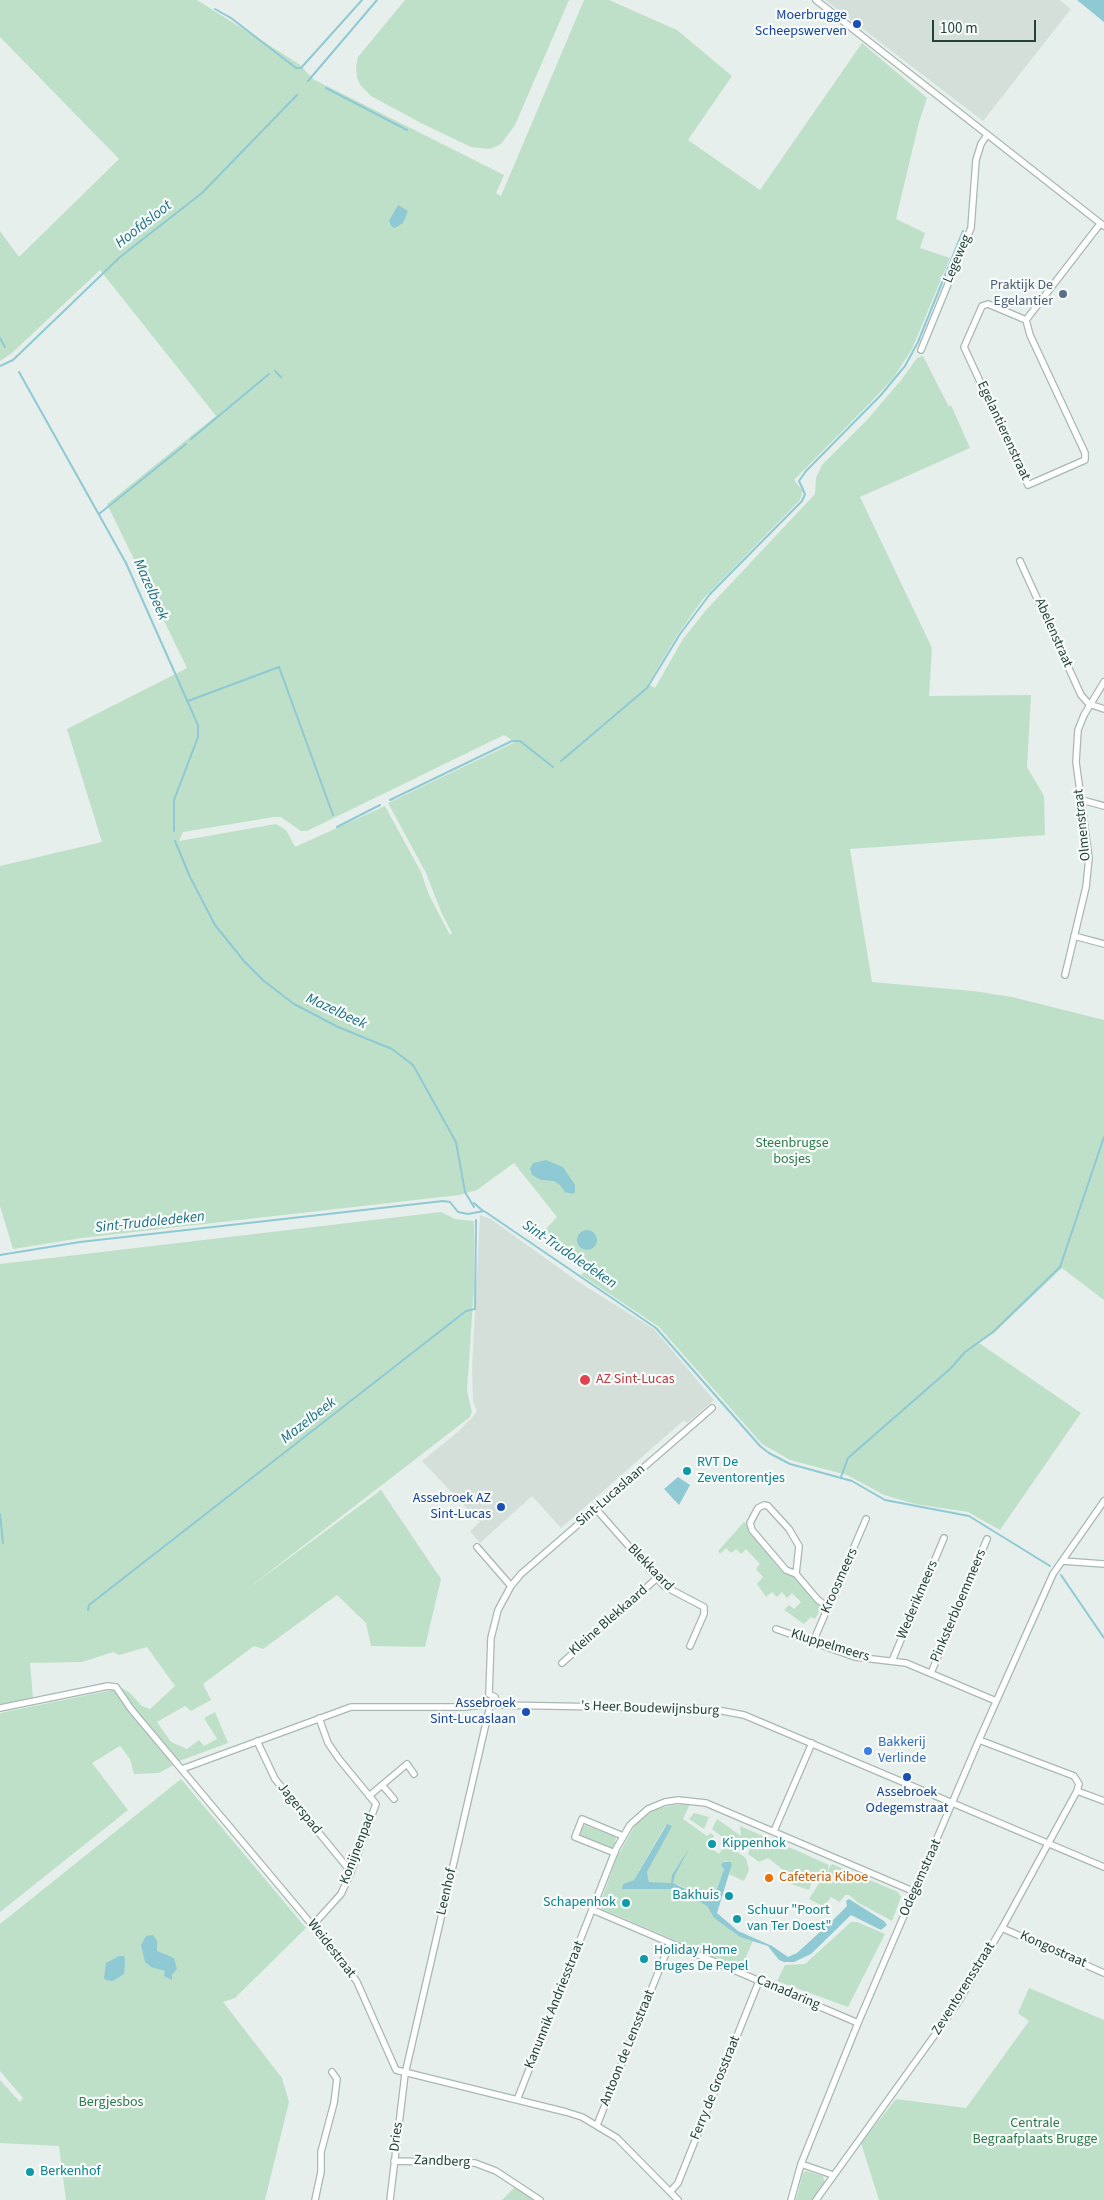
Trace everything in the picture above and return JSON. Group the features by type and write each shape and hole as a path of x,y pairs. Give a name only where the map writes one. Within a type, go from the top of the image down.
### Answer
{"street":[{"path":"816,0 1102,225 1026,320"},
{"name":"Legeweg","path":"921,350 971,228 976,160 980,144 988,135"},
{"name":"Egelantierenstraat","path":"982,306 995,307 1026,320 1030,335 1085,453 1085,460 1028,486 964,347 982,306"},
{"name":"Abelenstraat","path":"1020,560 1081,695 1089,704"},
{"name":"Olmenstraat","path":"1066,975 1086,887 1089,858 1076,750 1078,730 1089,704 1104,682"},
{"path":"1089,704 1104,709"},
{"path":"1082,800 1104,806"},
{"path":"1074,936 1104,944"},
{"name":"Sint-Lucaslaan","path":"489,1694 490,1638 498,1610 511,1586 521,1574 712,1408"},
{"name":"Odegemstraat","path":"792,2200 801,2164 858,2023 954,1803 996,1701 1053,1574 1104,1501"},
{"path":"796,1574 799,1546 795,1538 768,1506 764,1505 758,1508 750,1523 752,1530 786,1570 796,1574 818,1600 828,1607"},
{"name":"Blekkaard","path":"596,1509 657,1578 673,1592 704,1607 704,1614 690,1646"},
{"name":"Kroosmeers","path":"813,1642 866,1519"},
{"name":"Wederikmeers","path":"892,1661 944,1538"},
{"name":"Pinksterbloemmeers","path":"931,1673 987,1539"},
{"path":"477,1547 511,1586"},
{"path":"1062,1561 1104,1564"},
{"name":"Kleine Blekkaard","path":"562,1663 657,1578"},
{"name":"Kluppelmeers","path":"776,1629 855,1657 906,1663 996,1701"},
{"name":"Weidestraat","path":"0,1708 108,1686 116,1687 131,1709 314,1925 357,1982 394,2067 405,2074"},
{"path":"182,1769 351,1707 465,1707 482,1705 489,1710 497,1705 495,1697 489,1694 484,1697 482,1705"},
{"name":"'s Heer Boudewijnsburg","path":"497,1705 712,1709 744,1715 1104,1867"},
{"name":"Leenhof","path":"405,2074 489,1710"},
{"name":"Konijnenpad","path":"314,1925 341,1894 376,1804 328,1743 318,1718"},
{"path":"979,1740 1074,1776 1079,1784 1077,1791 1104,1801"},
{"name":"Jagerspad","path":"257,1741 275,1779 351,1872"},
{"path":"774,1831 812,1743"},
{"name":"Konijnenpad","path":"368,1796 407,1764 414,1774"},
{"path":"382,1784 394,1799"},
{"name":"Zeventorensstraat","path":"816,2200 958,2004 1077,1791"},
{"path":"593,1910 623,1836 639,1816 648,1809 666,1802 678,1800 706,1803 915,1892"},
{"path":"615,1853 575,1837 582,1819 623,1836"},
{"name":"Canadaring","path":"593,1910 858,2023"},
{"name":"Kanunnik Andriesstraat","path":"517,2100 593,1910"},
{"name":"Kongostraat","path":"1002,1928 1104,1973"},
{"name":"Antoon de Lensstraat","path":"597,2125 670,1943"},
{"name":"Ferry de Grosstraat","path":"670,2192 678,2183 759,1981"},
{"path":"315,2200 321,2172 323,2142 334,2103 337,2079 332,2072"},
{"path":"405,2074 566,2112 597,2125 617,2138 678,2200"},
{"name":"Dries","path":"390,2200 405,2074"},
{"name":"Zandberg","path":"394,2161 474,2163 496,2171 540,2200"},
{"path":"801,2164 834,2175"}],"shaded area":[{"path":"825,0 1060,0 1071,9 983,121"},
{"name":"AZ Sint-Lucas","path":"480,1215 491,1219 577,1281 654,1329 714,1400 687,1423 684,1420 561,1528 532,1496 480,1543 470,1531 480,1522 422,1461 459,1431 477,1412 473,1401 472,1369"}],"green space":[{"name":"Steenbrugse bosjes","path":"0,0 197,0 299,64 313,79 504,175 496,193 501,196 584,0 609,0 677,30 732,76 688,140 760,190 862,43 927,98 919,122 896,219 925,233 920,248 950,258 912,349 894,377 794,480 803,491 800,500 703,599 678,634 648,684 655,688 683,639 707,609 815,494 816,478 822,465 867,420 902,379 917,358 923,356 949,407 951,405 970,448 860,497 932,648 929,696 1031,695 1027,767 1044,796 1045,835 850,849 872,982 973,991 1012,997 1104,1020 1104,1300 1062,1268 994,1333 979,1343 1081,1413 1000,1530 968,1512 915,1504 884,1495 847,1475 790,1460 762,1444 659,1327 581,1275 587,1270 582,1261 542,1233 557,1217 514,1163 477,1190 459,1195 82,1238 13,1249 0,1206 0,866 102,842 67,729 187,668 107,504 216,416 100,270 12,353 0,361 0,231 19,257 119,159 0,37","holes":["504,735 515,742 388,803 426,873 442,914 452,933 450,935 429,895 421,872 385,806 295,847 286,830 276,824 179,841 183,832 274,817 281,817 301,831 307,831"]},
{"path":"405,0 569,0 515,125 501,144 490,149 471,147 371,96 361,86 357,78 356,67 358,57"},
{"path":"441,1212 455,1219 474,1221 474,1287 467,1391 472,1412 470,1417 246,1590 381,1490 441,1579 425,1647 371,1646 366,1623 337,1595 263,1649 254,1646 203,1684 211,1700 191,1711 185,1706 157,1722 171,1742 187,1749 199,1740 204,1746 217,1739 204,1718 215,1712 228,1743 182,1760 159,1773 134,1774 130,1759 120,1746 92,1763 128,1810 0,1912 0,1713 122,1688 130,1693 142,1706 150,1709 175,1686 147,1647 119,1655 113,1652 82,1662 30,1663 33,1698 0,1705 0,1264"},
{"path":"744,1522 749,1526 781,1570 794,1577 821,1608 815,1619 811,1617 804,1624 784,1610 789,1605 794,1609 801,1602 792,1593 787,1598 782,1592 777,1597 772,1592 766,1597 757,1584 763,1577 756,1569 760,1564 746,1549 741,1554 736,1549 731,1553 726,1548 720,1554 718,1551"},
{"name":"Bergjesbos","path":"181,1779 306,1928 235,1998 223,2002 282,2078 289,2102 265,2200 66,2200 59,2146 0,2143 0,2080 20,2102 23,2098 0,2071 0,1924"},
{"path":"690,1804 683,1819 707,1836 711,1833 714,1836 708,1846 719,1854 725,1844 746,1858 749,1870 744,1881 729,1874 732,1863 724,1861 722,1865 724,1869 716,1892 711,1897 705,1898 679,1885 649,1882 647,1872 671,1826 665,1826 634,1880 626,1883 659,1889 676,1889 707,1906 714,1918 740,1937 753,1941 745,1959 745,1970 602,1909 600,1904 617,1857 636,1824 653,1810 673,1805"},
{"path":"694,1813 709,1817 704,1829 689,1819"},
{"path":"717,1819 741,1836 740,1826 829,1865 827,1871 832,1864 898,1892 901,1897 892,1921 857,1902 849,1895 845,1895 840,1902 831,1897 824,1907 809,1899 825,1874 815,1873 809,1890 791,1884 787,1873 768,1858 759,1862 748,1854 752,1843 748,1841 741,1851 712,1829"},
{"path":"585,1825 616,1837 614,1847 611,1849 584,1838 581,1835 581,1830"},
{"path":"851,1922 857,1922 885,1934 848,2007 777,1981 785,1965 805,1964"},
{"name":"Centrale Begraafplaats Brugge","path":"1029,1988 1104,2020 1104,2200 879,2200 861,2143 896,2099 966,2108 1029,2021 1018,2013"},
{"path":"806,2171 823,2176 825,2183 812,2200 796,2200 803,2173"},
{"path":"515,2187 534,2200 502,2200"}],"water":[{"path":"1077,0 1104,0 1104,22"},
{"path":"398,205 408,211 403,223 395,228 392,227 389,221"},
{"path":"546,1160 563,1167 575,1185 575,1192 573,1194 565,1192 554,1181 541,1180 532,1175 530,1169 533,1163"},
{"path":"587,1230 594,1233 597,1240 594,1247 587,1250 580,1247 577,1240 580,1233"},
{"path":"678,1477 690,1485 679,1505 664,1489"},
{"path":"667,1824 672,1826 647,1872 649,1882 671,1883 672,1875 690,1847 675,1875 673,1883 705,1898 711,1897 716,1892 724,1869 721,1865 723,1862 731,1862 717,1913 738,1931 772,1946 788,1957 797,1953 833,1920 847,1906 846,1901 849,1899 884,1921 887,1925 881,1930 851,1915 811,1954 794,1962 784,1962 779,1960 768,1946 740,1937 714,1918 707,1906 676,1889 622,1889 623,1884 634,1880"},
{"path":"153,1935 157,1941 157,1951 174,1958 177,1969 172,1975 172,1980 164,1976 165,1971 151,1967 145,1962 141,1945 146,1936"},
{"path":"119,1956 124,1956 125,1959 124,1974 113,1981 106,1980 104,1978 106,1963"}],"waterway":[{"path":"215,9 231,18 296,68 301,68 362,0"},
{"name":"Hoofdsloot","path":"308,81 377,0"},
{"path":"326,88 407,130"},
{"name":"Hoofdsloot","path":"0,366 13,360 120,257 202,193 297,95"},
{"path":"561,761 647,688 680,634 710,594 802,501 805,494 799,481 806,471 880,396 905,366 918,342 963,231"},
{"path":"0,338 5,347"},
{"path":"275,371 281,377"},
{"name":"Mazelbeek","path":"19,372 126,563 198,725 198,737 174,800 174,831"},
{"path":"191,439 269,374"},
{"path":"99,514 186,444"},
{"path":"188,701 279,667 333,815"},
{"path":"390,800 512,741 520,741 553,767"},
{"path":"337,827 380,805"},
{"name":"Mazelbeek","path":"175,841 190,877 215,925 244,961 264,981 294,1004 338,1027 392,1049 413,1065 456,1142 465,1192 474,1207"},
{"path":"841,1477 848,1458 951,1368 965,1352 993,1332 1060,1267 1104,1137"},
{"name":"Sint-Trudoledeken","path":"0,1255 80,1242 443,1201 450,1202 458,1212 468,1214 484,1211 656,1328 760,1446 769,1453 790,1464 852,1481 885,1500 969,1516 1050,1566"},
{"name":"Mazelbeek","path":"474,1203 483,1211"},
{"name":"Mazelbeek","path":"88,1610 89,1605 466,1311 475,1309 476,1220"},
{"path":"0,1514 3,1543"},
{"name":"Sint-Trudoledeken","path":"1061,1575 1104,1638"}],"place":[{"name":"Moerbrugge Scheepswerven","path":"857,24"},
{"name":"Praktijk De Egelantier","path":"1063,294"},
{"name":"AZ Sint-Lucas","path":"585,1380"},
{"name":"RVT De Zeventorentjes","path":"687,1471"},
{"name":"Assebroek AZ Sint-Lucas","path":"501,1507"},
{"name":"Assebroek Sint-Lucaslaan","path":"526,1712"},
{"name":"Bakkerij Verlinde","path":"868,1751"},
{"name":"Assebroek Odegemstraat","path":"907,1777"},
{"name":"Kippenhok","path":"712,1844"},
{"name":"Cafeteria Kiboe","path":"769,1878"},
{"name":"Bakhuis","path":"729,1896"},
{"name":"Schapenhok","path":"626,1903"},
{"name":"Schuur \"Poort van Ter Doest\"","path":"737,1919"},
{"name":"Holiday Home Bruges De Pepel","path":"644,1959"},
{"name":"Berkenhof","path":"30,2172"}]}
